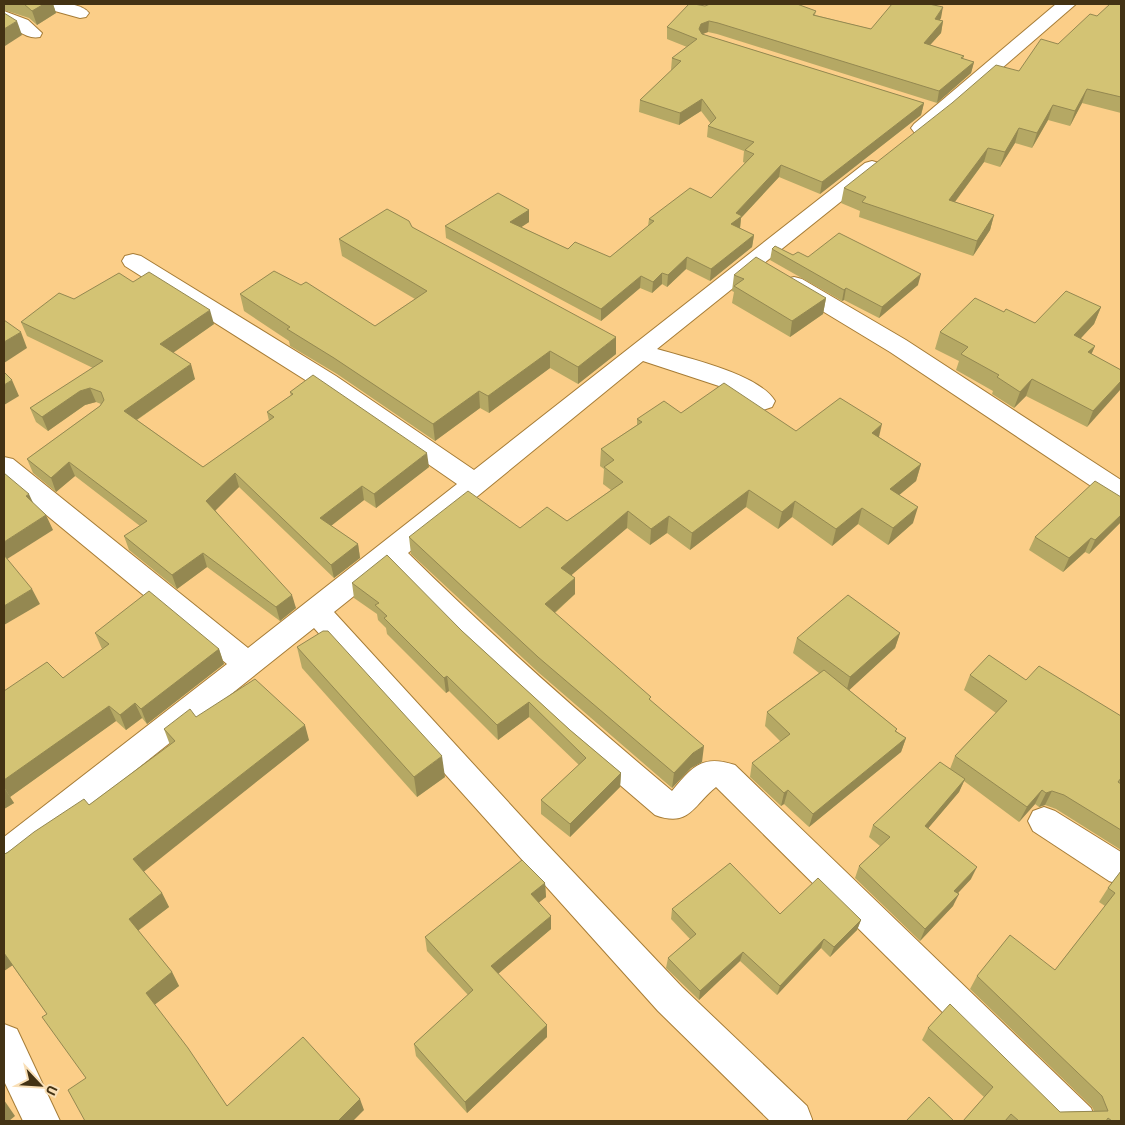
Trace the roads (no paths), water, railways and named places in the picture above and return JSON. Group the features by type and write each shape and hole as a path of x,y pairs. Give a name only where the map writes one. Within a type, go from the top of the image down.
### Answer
{"street":[{"path":"50,4 80,13"},
{"path":"4,856 246,663 476,484 631,350 754,262 898,147 931,110 1067,4"},
{"path":"4,16 22,24 33,33"},
{"path":"133,261 327,382 476,484"},
{"path":"754,262 898,346 1121,493"},
{"path":"631,350 734,382 763,401"},
{"path":"34,455 7,469 246,663"},
{"path":"390,552 475,637 582,734 666,804 677,805 681,803 708,774 716,772 724,775 1078,1121"},
{"path":"315,610 530,849 670,1000 794,1119"},
{"path":"1044,820 1121,870"},
{"path":"4,1042 42,1121"}]}
